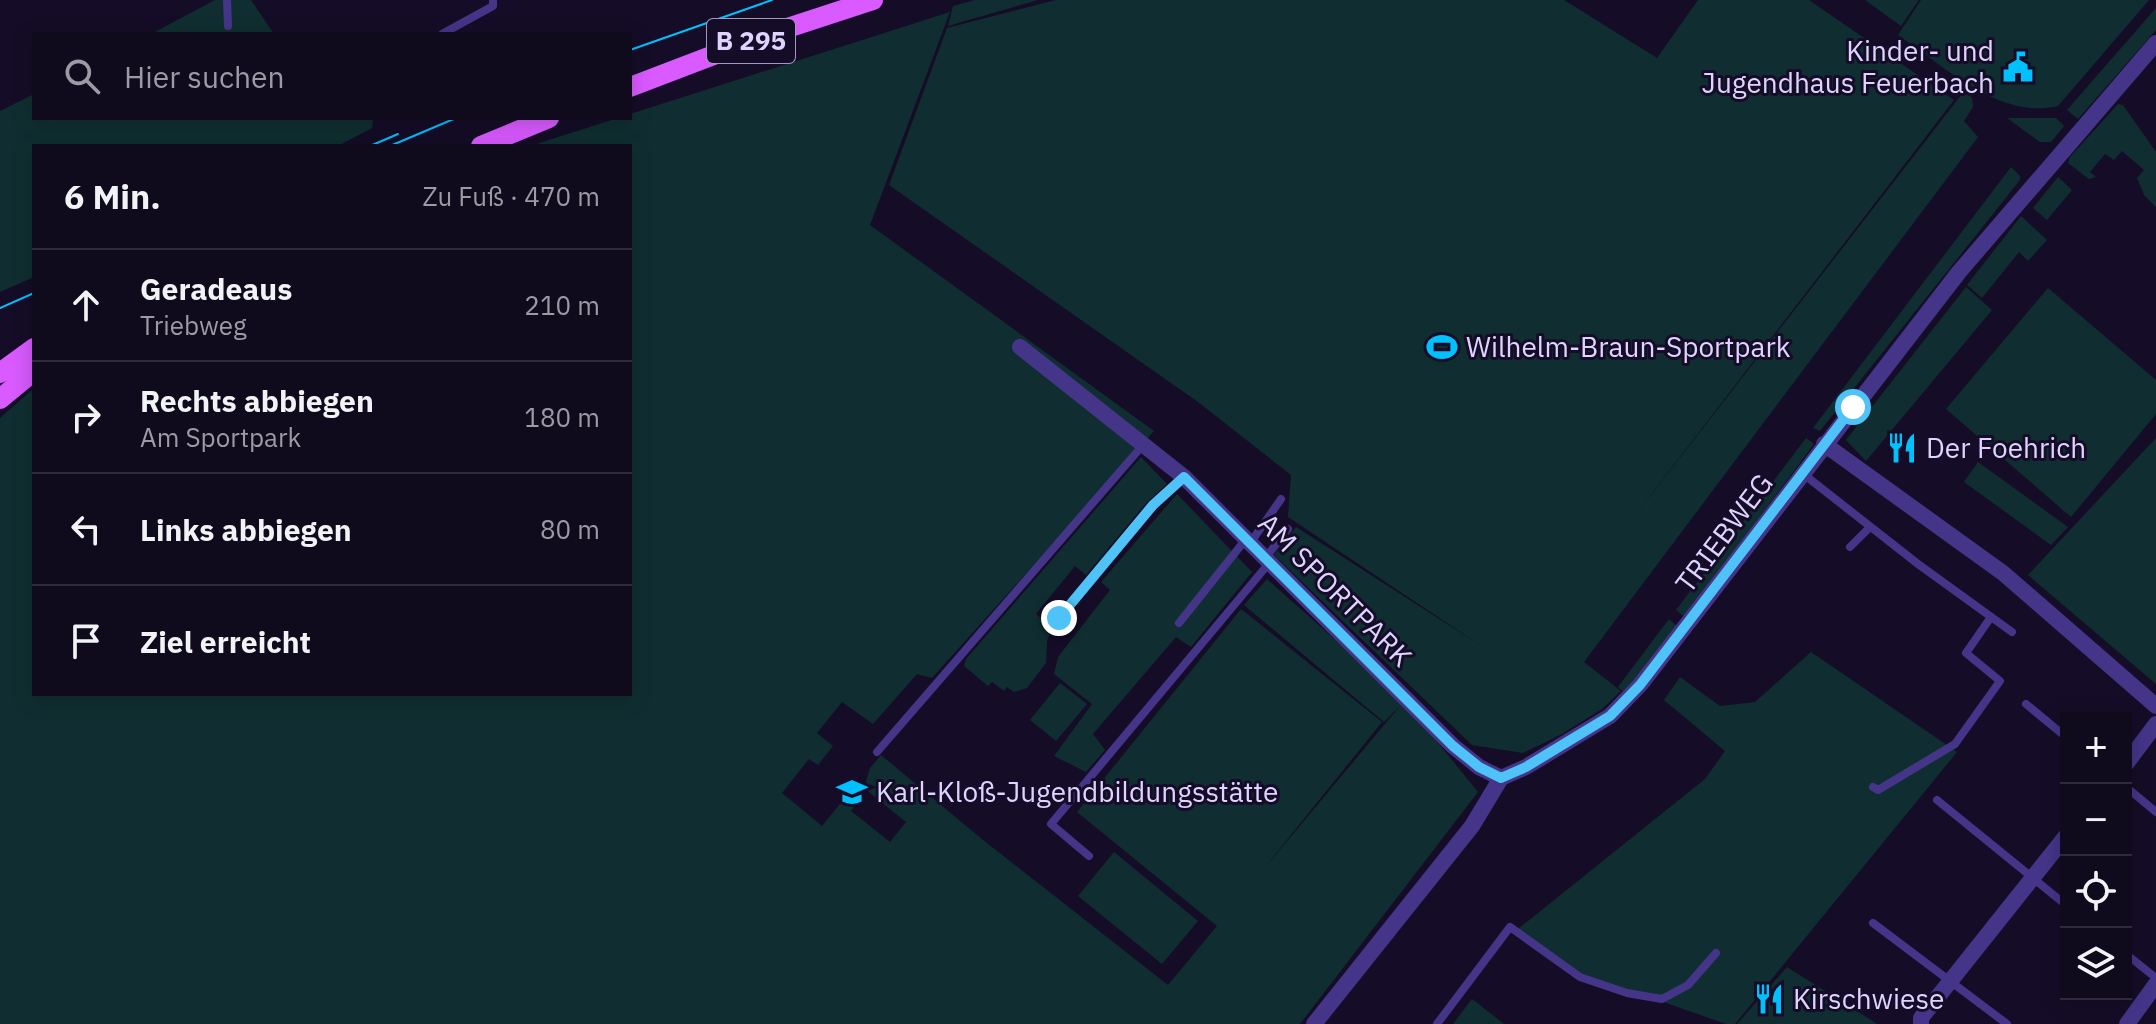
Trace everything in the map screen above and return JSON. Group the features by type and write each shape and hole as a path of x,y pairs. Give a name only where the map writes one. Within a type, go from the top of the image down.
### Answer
{"main road":[{"name":"B 295","path":"632,86 766,35 873,0"},
{"path":"486,144 544,120"},
{"path":"0,373 32,349"},
{"path":"0,399 32,373"}],"street":[{"name":"TRIEBWEG","path":"1501,778 1526,767 1610,716 1640,685 1959,272 2156,43"},
{"name":"AM SPORTPARK","path":"1020,347 1184,477 1453,746 1479,767 1501,778"},
{"path":"1824,444 2003,573 2156,706"},
{"path":"2132,756 2156,724"},
{"path":"1314,1024 1472,826 1501,778"},
{"path":"1921,1024 1921,1018 1949,981 2060,843"},
{"path":"2127,1024 2156,984"}],"lane":[{"path":"227,0 228,26"},
{"path":"446,32 493,6 493,0"},
{"path":"877,752 1144,444"},
{"path":"1802,473 2012,632"},
{"path":"1059,618 1153,505 1184,477"},
{"path":"1179,623 1281,499"},
{"path":"1850,547 1870,527"},
{"path":"1089,856 1051,824 1268,559 1288,529"},
{"path":"1873,787 1878,790 1955,744 2000,681 1966,653 1991,617"},
{"path":"2026,704 2060,732"},
{"path":"2132,792 2156,812"},
{"path":"1937,800 2060,900"},
{"path":"1873,923 2007,1024"},
{"path":"1437,1024 1510,927 1580,977 1627,993 1662,999 1688,985 1716,953"},
{"path":"2132,959 2156,978"}],"green space":[{"path":"215,0 251,0 273,32 155,32"},
{"path":"975,0 1038,0 948,26 953,6"},
{"name":"Wilhelm-Braun-Sportpark","path":"1056,0 1564,0 1657,58 1698,0 1809,0 1954,100 1624,530 1965,90 1972,98 1973,107 1964,121 1978,137 1584,662 1621,691 1602,709 1523,753 1472,745 1274,555 1296,527 1480,645 1288,517 1291,475 1198,402 889,185 947,28"},
{"path":"1865,0 1919,0 1901,26"},
{"name":"Kinder- und Jugendhaus Feuerbach","path":"1921,0 2149,0 2058,106 2036,108 1994,98 1973,87 1898,35"},
{"path":"2156,8 2156,30 2078,119 2067,110"},
{"path":"950,12 870,225 1154,431 932,678 917,674 873,724 842,702 817,733 833,746 818,765 809,759 782,793 822,826 848,794 857,803 851,811 890,842 906,822 864,788 870,768 881,755 983,840 1168,985 1217,926 1077,812 1241,609 1382,722 1262,871 1400,706 1384,722 1244,605 1267,579 1404,701 1478,792 1300,1024 0,1024 0,418 32,390 32,696 632,696 632,144 536,144 612,120 632,120 632,113"},
{"path":"32,95 32,120 373,120 372,128 342,144 32,144 32,278 0,292 0,111"},
{"path":"2118,104 2123,105 2156,152 2156,207 2144,195 2137,178 2144,170 2122,151 2114,160 2105,154 2090,172 2096,177 2089,179 2068,163"},
{"path":"2007,118 2056,118 2064,126 2051,142 2040,142"},
{"path":"2011,167 2020,180 1820,431 1813,428"},
{"path":"2058,177 2072,190 2047,220 2033,208"},
{"path":"2021,216 2047,240 2028,261 2019,252 1982,298 1967,285"},
{"path":"1966,287 1992,310 1866,461 1846,440"},
{"path":"2048,288 2156,380 2156,414 2071,517 1946,409"},
{"path":"1806,438 1814,444 1685,617 1676,610"},
{"path":"2156,438 2156,684 2028,575"},
{"path":"1141,457 1167,484 1147,502 1086,575 1075,566 1036,614 1052,627 1047,641 1046,663 1027,688 1014,692 1007,687 1004,691 992,682 988,686 964,666 966,659"},
{"path":"1978,462 2068,527 2051,545 1964,482"},
{"path":"1177,494 1252,572 1191,647 1176,637 1093,734 1105,750 1086,772 1054,756 1092,704 1054,674 1058,657 1110,590 1101,582"},
{"path":"1669,619 1678,627 1625,693 1618,687"},
{"path":"1811,652 1957,752 1735,1024 1726,1024 1581,973 1518,929 1705,779 1725,751 1664,700 1680,677 1720,706 1755,702"},
{"path":"1060,683 1087,704 1056,741 1030,720"},
{"path":"1114,852 1198,921 1162,964 1078,896"},
{"path":"1787,967 1877,1024 1737,1024"},
{"path":"1472,999 1504,1024 1453,1024"}],"tram line":[{"path":"632,49 772,0"},
{"path":"395,144 451,120"},
{"path":"375,144 398,134"},
{"path":"0,308 32,294"}],"place":[{"name":"Kinder- und Jugendhaus Feuerbach","path":"2018,67"},
{"name":"Wilhelm-Braun-Sportpark","path":"1442,347"},
{"name":"Der Foehrich","path":"1902,448"},
{"name":"Karl-Kloß-Jugendbildungsstätte","path":"852,792"},
{"name":"Kirschwiese","path":"1769,999"}],"route":[{"path":"1059,618 1153,505 1184,477 1453,746 1479,767 1501,778 1526,767 1610,716 1640,685 1853,407"}]}
